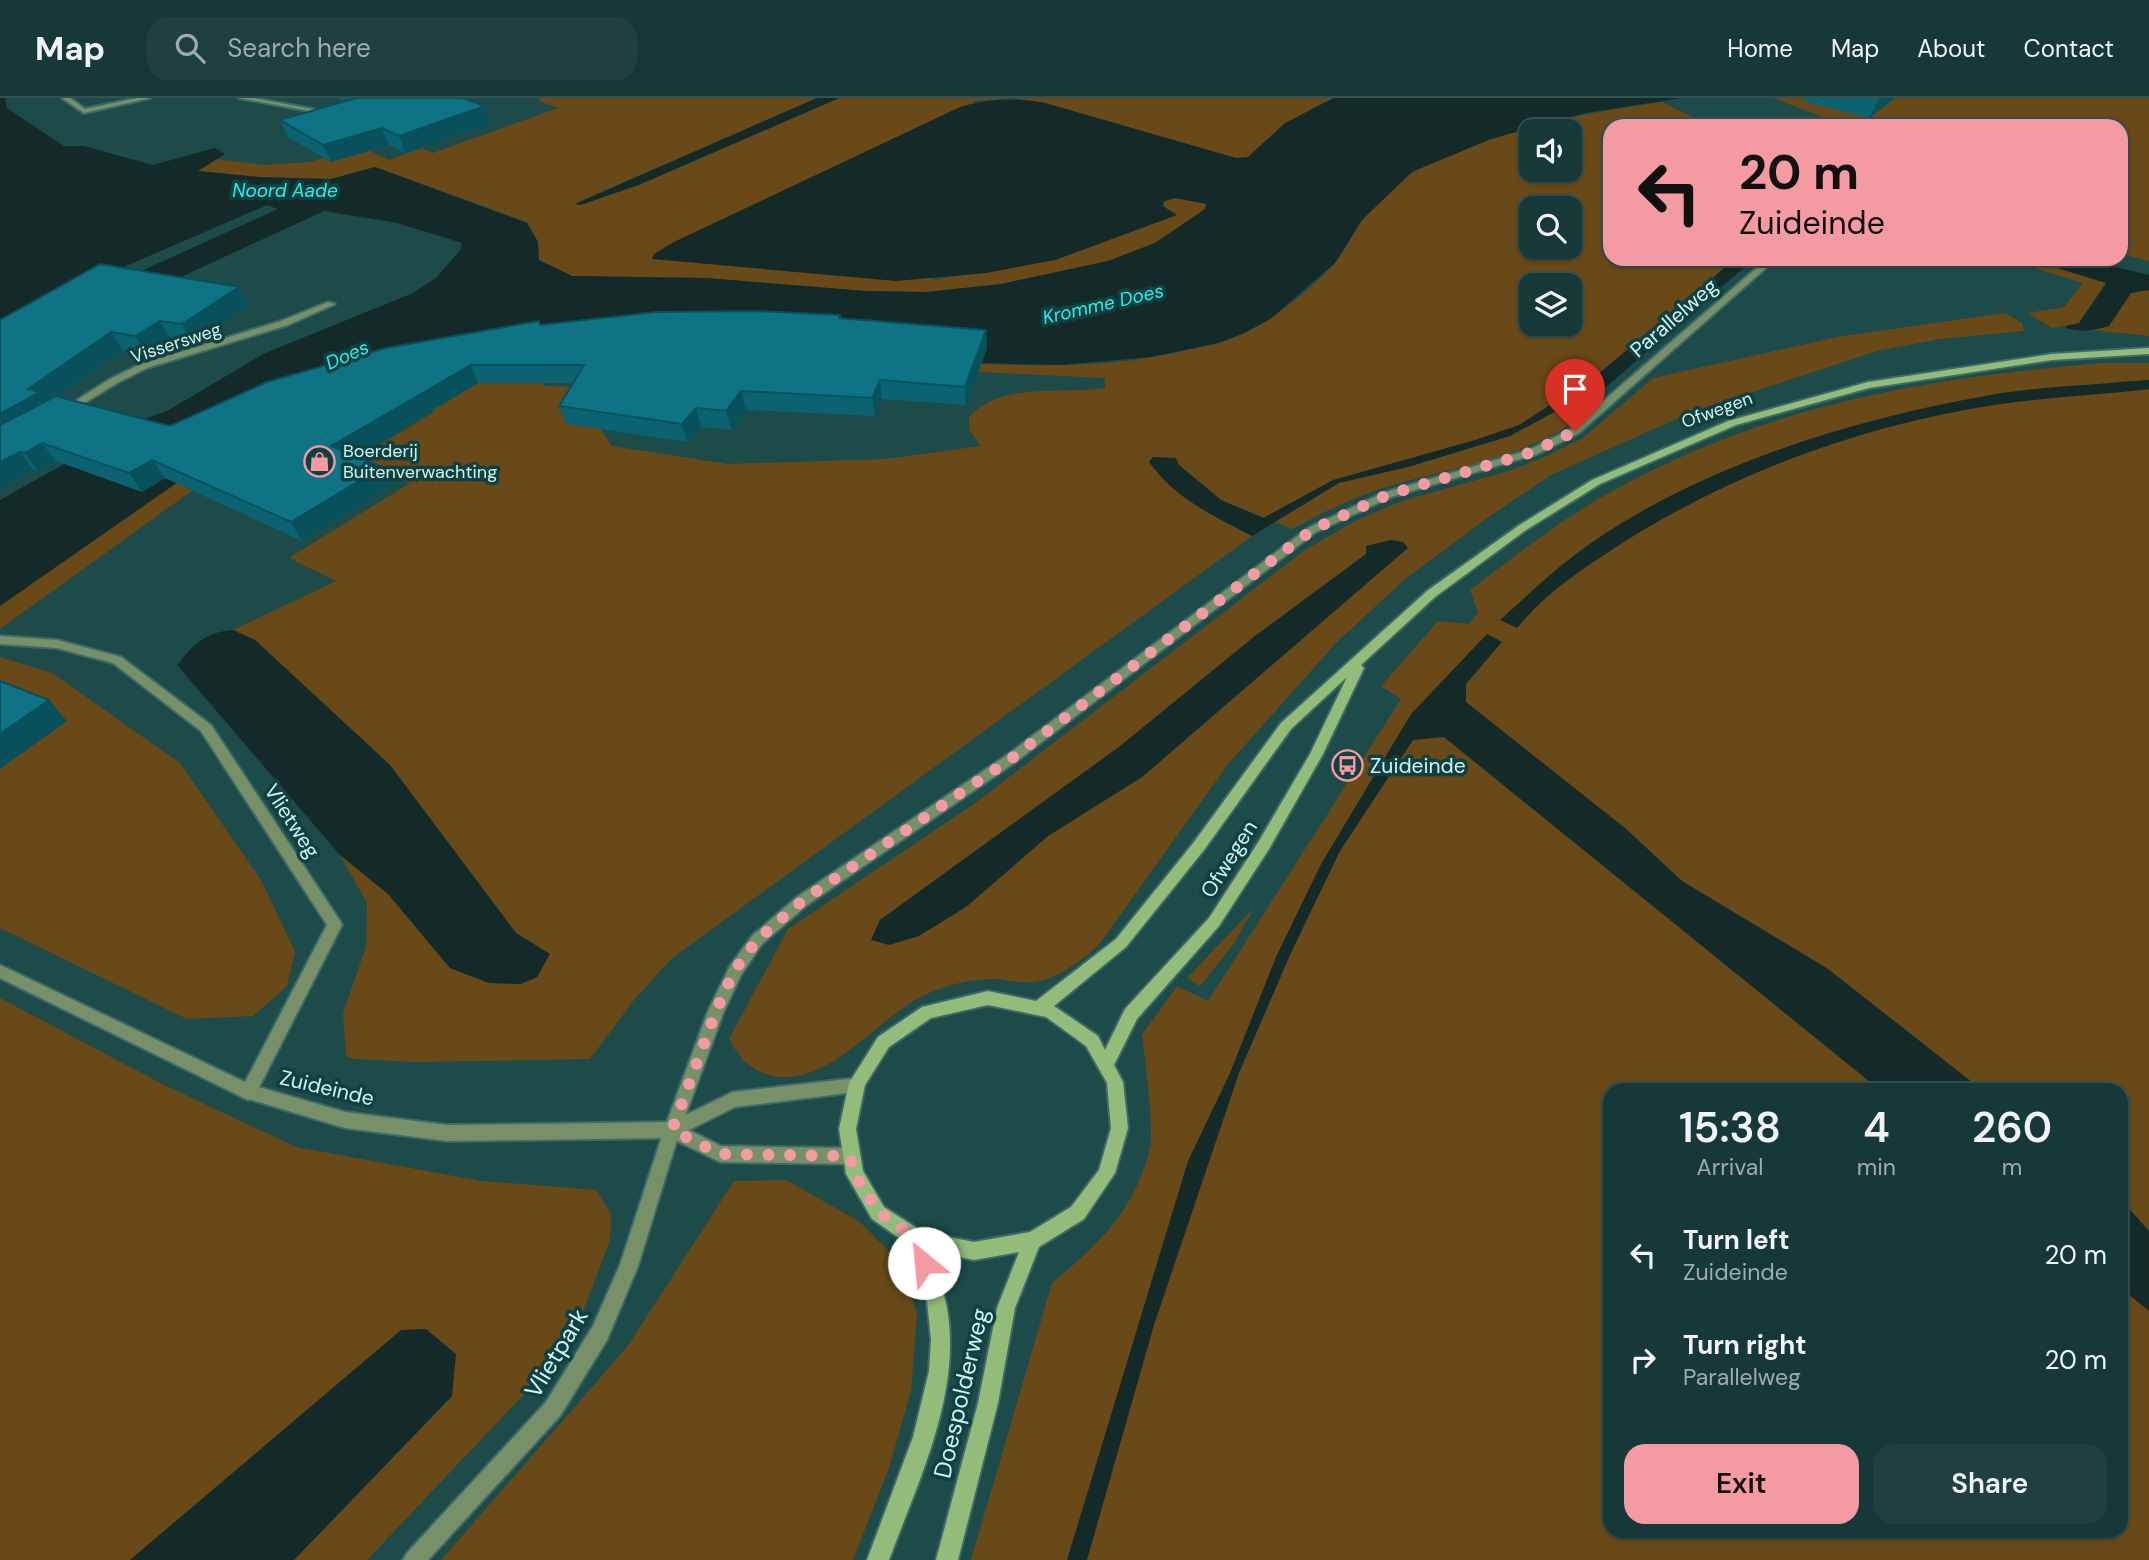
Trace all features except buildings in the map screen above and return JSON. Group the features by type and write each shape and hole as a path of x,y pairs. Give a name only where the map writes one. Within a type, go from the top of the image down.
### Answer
{"main road":[{"name":"Ofwegen","path":"1041,1007 1121,943 1199,846 1286,726 1431,594 1522,528 1596,482 1721,427 1868,385 2052,357 2149,351"},
{"name":"Ofwegen","path":"1107,1063 1131,1014 1214,922 1264,845 1316,754 1361,660"},
{"path":"988,998 1041,1007 1080,1029 1107,1063 1120,1100 1122,1121 1113,1162 1103,1181 1074,1216 1033,1240 1014,1247 974,1251 944,1247 916,1238 900,1229 872,1204 858,1181 849,1156 846,1132 856,1085 864,1068 887,1039 933,1009 969,999 988,998"},
{"name":"Doespolderweg","path":"878,1560 925,1433 938,1365 939,1312 916,1238"},
{"name":"Doespolderweg","path":"947,1560 988,1403 1006,1308 1033,1240"}],"street":[{"path":"65,98 84,111 146,98"},
{"path":"242,98 337,114"},
{"name":"Parallelweg","path":"672,1130 716,1011 734,971 757,940 802,901 1012,758 1312,530 1387,495 1533,452 1575,431 1764,266"},
{"name":"Vissersweg","path":"51,420 141,367 252,336 331,304"},
{"name":"Vlietweg","path":"0,640 57,644 117,660 206,728 335,925 248,1093"},
{"name":"Zuideinde","path":"0,971 248,1093 345,1120 447,1133 672,1130 733,1100 856,1085"},
{"name":"Zuideinde","path":"672,1130 720,1154 849,1156"},
{"name":"Vlietpark","path":"414,1560 553,1409 600,1333 629,1266 672,1130"}],"shaded area":[{"path":"539,98 817,98 576,203 641,184 839,98 1013,98 974,101 932,280 1055,260 1176,215 1163,206 1164,202 1175,198 1206,203 1206,209 1155,243 1108,261 1001,284 927,292 865,291 706,278 572,276 539,260 538,242 527,222 375,167 331,179 259,177 197,171 216,159 265,165 310,162 362,147 389,160 422,148 433,153 558,108 539,101"},
{"path":"1013,98 1334,98 1288,123 1248,157 1236,158 1045,103"},
{"path":"1773,98 2149,98 2149,261 2128,256 2128,119 1827,119"},
{"path":"1662,102 1697,119 1603,119 1603,266 1727,266 1572,396 1580,399 1597,395 1581,415 1558,432 1530,446 1369,493 1292,529 1221,500 1179,465 1175,458 1153,457 1149,462 1183,497 1252,536 671,959 634,1000 590,1059 416,1062 354,1059 346,1056 343,1013 366,947 367,903 340,855 388,894 450,968 489,983 521,984 537,977 550,954 516,933 390,765 255,640 233,630 336,581 289,558 410,483 360,457 434,412 398,397 419,387 385,394 304,420 254,446 0,629 0,606 196,466 264,428 314,406 369,388 489,362 613,350 726,348 970,363 1068,365 1129,361 1215,344 1263,323 1310,288 1338,260 1359,225 1383,198 1410,174 1430,164 1519,131 1519,182 1582,182 1582,119 1569,119","holes":["592,360 731,360 1105,378 1105,388 1032,392 998,398 969,417 969,430 981,446 886,459 728,464 612,446 598,426 597,408 588,406 592,387 544,386 549,366"]},
{"path":"2027,266 2051,266 2106,283 2079,323 2052,328 2027,313 2064,307 2083,283"},
{"path":"2149,290 2149,336 2092,330 2109,326 2131,293"},
{"path":"2005,313 2022,323 2024,331 1940,339 1877,351 1692,412 1551,475 1405,579 1335,644 1229,763 1098,946 1076,963 1060,973 1034,982 980,980 962,982 929,993 895,1014 843,1055 807,1074 778,1077 760,1072 746,1062 734,1048 729,1039 788,929 974,804 1305,550 1357,520 1402,501 1512,470 1583,438 1653,378 1837,337","holes":["1407,548 1142,777 1048,836 966,907 871,940 880,920 1119,747 1255,636 1366,554"]},
{"path":"2102,363 2149,363 2149,380 2116,382 2136,391 2149,389 2149,1231 2128,1208 2128,1083 1973,1083 1828,969 1682,881 1625,828 1444,737 1871,1083 1603,1083 1603,1538 2128,1538 2128,1294 2149,1311 2149,1560 971,1560 1052,1283 1113,1224 1125,1207 1144,1169 1150,1147 1151,1125 1142,1035 1177,986 1208,1001 1401,699 1381,686 1438,621 1469,624 1478,613 1470,590 1538,539 1609,493 1668,463 1727,438 1787,417 1848,401 1973,377"},
{"path":"0,657 52,673 180,763 261,880 295,952 287,986 253,1016 187,1019 0,928"},
{"path":"1254,908 1233,945 1200,986 1187,978"},
{"path":"0,998 162,1084 296,1147 481,1181 596,1190 611,1214 610,1240 584,1309 529,1389 367,1560 294,1560 452,1396 426,1329 401,1331 130,1560 0,1560"},
{"path":"786,1180 860,1222 899,1262 917,1313 911,1391 889,1468 853,1560 441,1560 627,1347 734,1181"}],"water":[{"path":"0,98 5,98 7,108 64,146 84,146 153,165 215,148 225,154 198,171 259,177 331,179 375,167 527,223 538,242 539,260 572,276 706,278 865,291 927,292 1001,284 1108,261 1155,243 1205,209 1206,204 1175,198 1164,201 1163,206 1177,215 1055,260 986,273 896,281 652,259 654,254 674,242 960,107 992,100 1045,103 1236,158 1248,157 1285,123 1334,98 1681,98 1563,119 1519,119 1519,131 1491,139 1412,172 1362,220 1335,263 1269,320 1218,343 1151,357 1060,365 563,353 224,450 0,606 0,500 130,427 104,418 116,411 142,420 167,411 263,354 413,293 437,277 461,249 462,243 397,223 324,211 159,287 128,277 278,209 267,205 117,270 0,328"},
{"path":"817,98 839,98 641,184 581,205 575,204"},
{"path":"1727,266 1746,266 1597,395 1580,399 1571,397"},
{"path":"2051,266 2111,266 2149,275 2149,290 2131,293 2109,326 2088,330 2066,328 2079,323 2106,283"},
{"path":"2149,380 2149,389 2001,404 1951,412 1853,437 1805,454 1758,472 1667,516 1581,571 1553,592 1517,628 1500,620 1563,564 1617,526 1716,474 1769,453 1877,419 1985,396"},
{"path":"1550,405 1558,410 1510,436 1408,467 1339,483 1252,536 1183,496 1149,462 1153,457 1176,458 1179,465 1221,500 1263,518 1333,480 1519,425"},
{"path":"1391,540 1403,542 1408,548 1142,777 1048,836 966,907 919,936 889,945 871,940 880,920 1119,747 1255,636 1366,554 1366,546"},
{"path":"233,630 255,640 390,765 516,933 550,954 537,977 521,984 489,983 450,968 388,894 340,855 177,665 207,636"},
{"path":"1487,634 1502,642 1466,684 1466,702 1625,828 1682,881 1828,969 1973,1083 1871,1083 1444,737 1413,740 1340,851 1290,955 1239,1073 1154,1325 1087,1560 1067,1560 1188,1161 1230,1073 1276,957 1321,864 1411,714"},
{"path":"2128,1208 2149,1231 2149,1311 2128,1294"},
{"path":"426,1329 456,1354 452,1396 294,1560 130,1560 401,1330"}],"place":[{"name":"Boerderij Buitenverwachting","path":"320,461"},
{"name":"Zuideinde","path":"1347,766"}],"route":[{"path":"924,1263 916,1238 900,1229 872,1204 854,1174 849,1156 720,1154 672,1130 716,1011 734,971 757,940 802,901 931,816 1012,758 1285,547 1312,530 1339,514 1387,495 1533,452 1575,431"}],"water label":[{"name":"Noord Aade","path":"285,190"},
{"name":"Kromme Does","path":"1103,304"},
{"name":"Does","path":"347,355"}]}
